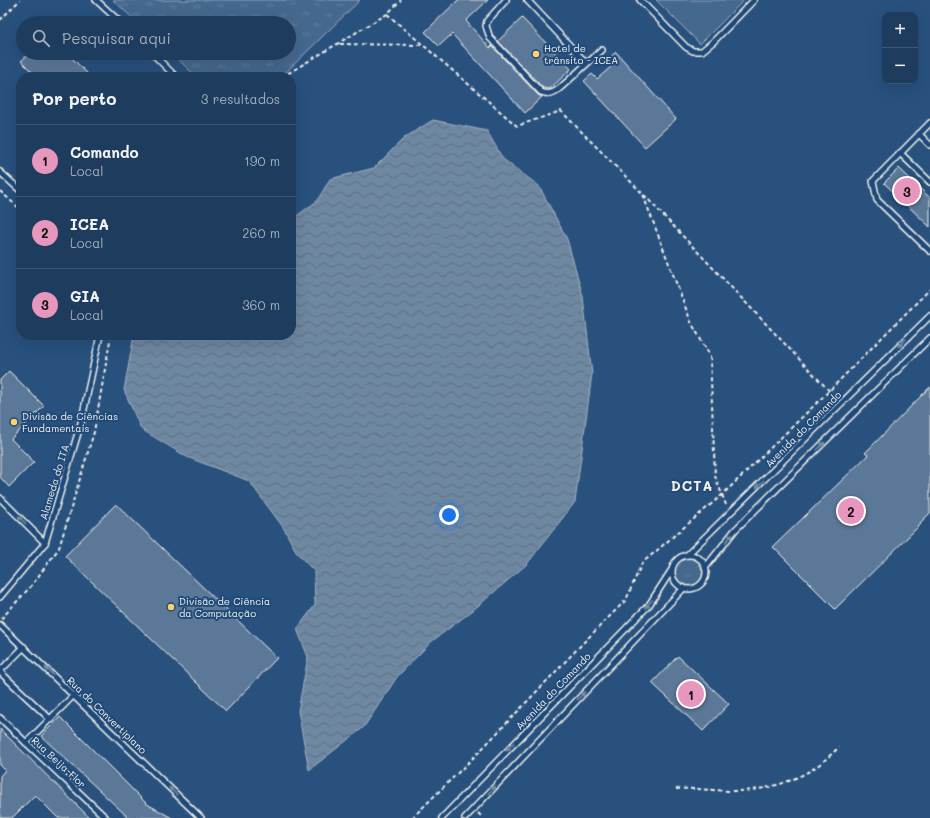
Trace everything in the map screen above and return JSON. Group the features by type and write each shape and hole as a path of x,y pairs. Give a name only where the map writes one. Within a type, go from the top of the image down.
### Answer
{"lane":[{"path":"96,0 113,16"},
{"path":"506,0 487,21 490,38 541,92 546,94 552,93 559,89 602,50"},
{"path":"527,0 586,63"},
{"path":"640,0 686,47 693,51 702,51 714,41 754,0"},
{"path":"159,60 171,72"},
{"path":"930,123 873,181 877,200 930,251"},
{"path":"919,134 930,145"},
{"path":"900,153 930,182"},
{"path":"0,172 16,186"},
{"name":"Avenida do Comando","path":"687,555 930,316"},
{"path":"705,568 735,530 930,338"},
{"name":"Alameda do ITA","path":"0,597 45,543 81,424 99,340"},
{"path":"0,498 45,543"},
{"path":"687,555 697,557 704,564 705,568 704,578 699,586 690,589 679,586 675,582 671,571 674,562 682,556 687,555"},
{"name":"Avenida do Comando","path":"442,818 649,605 671,571"},
{"path":"465,818 684,588"},
{"name":"Rua do Convertiplano","path":"0,625 201,818"},
{"path":"24,647 0,672 50,719"},
{"path":"26,743 74,696"},
{"name":"Rua Beija-Flor","path":"0,718 106,818"}],"path":[{"path":"0,20 20,0"},
{"path":"291,72 387,14 401,0"},
{"path":"387,14 517,126 561,111 643,194 842,404"},
{"path":"339,44 423,45"},
{"path":"0,191 16,205"},
{"path":"643,194 691,322 710,356 715,476 730,514"},
{"path":"412,818 478,753 626,600 642,563 722,495 829,391 930,289"},
{"path":"676,789 693,788 734,791 767,787 786,782 804,774 817,766 839,747"}],"green space":[{"path":"113,0 360,0 286,72 192,72 179,60 296,60 296,16 130,16"},
{"path":"656,0 744,0 700,44"},
{"path":"689,557 695,558 703,566 703,578 695,586 689,587 683,586 675,578 674,572 675,566 683,558"}],"water":[{"path":"433,120 487,131 503,159 539,186 567,239 583,296 592,374 575,502 527,564 472,611 431,642 397,677 364,727 309,770 298,711 308,657 297,629 315,605 314,571 297,553 283,527 249,481 187,457 141,429 124,390 133,340 296,340 296,216 317,201 330,179 374,168 404,138"}],"building":[{"path":"458,0 488,0 466,21 490,48 492,46 538,95 542,97 525,113 452,34 439,46 425,32"},
{"name":"Hotel de trânsito - ICEA","path":"522,18 571,69 550,89 543,88 498,41"},
{"path":"616,52 676,119 645,147 584,81 592,74 597,79 612,66 606,61"},
{"path":"74,60 86,72 32,72 21,61"},
{"path":"899,168 930,198 930,227 884,183"},
{"name":"Divisão de Ciências Fundamentais","path":"9,371 44,406 11,439 34,462 9,487 0,477 0,380"},
{"path":"930,387 930,513 920,523 921,524 835,609 773,547 868,455 865,453"},
{"name":"Divisão de Ciência da Computação","path":"116,504 277,658 226,711 65,556"},
{"path":"678,656 729,704 703,731 652,683"},
{"path":"60,717 147,804 172,818 129,818 41,736"},
{"path":"0,729 90,818 58,818 35,795 12,818 0,818 0,776 5,770 0,765"}],"place":[{"name":"Hotel de trânsito - ICEA","path":"536,54"},
{"name":"GIA","path":"907,191"},
{"name":"Divisão de Ciências Fundamentais","path":"14,422"},
{"name":"ICEA","path":"851,511"},
{"name":"Divisão de Ciência da Computação","path":"171,607"},
{"name":"Comando","path":"691,694"}],"district":[{"name":"DCTA","path":"692,486"}]}
